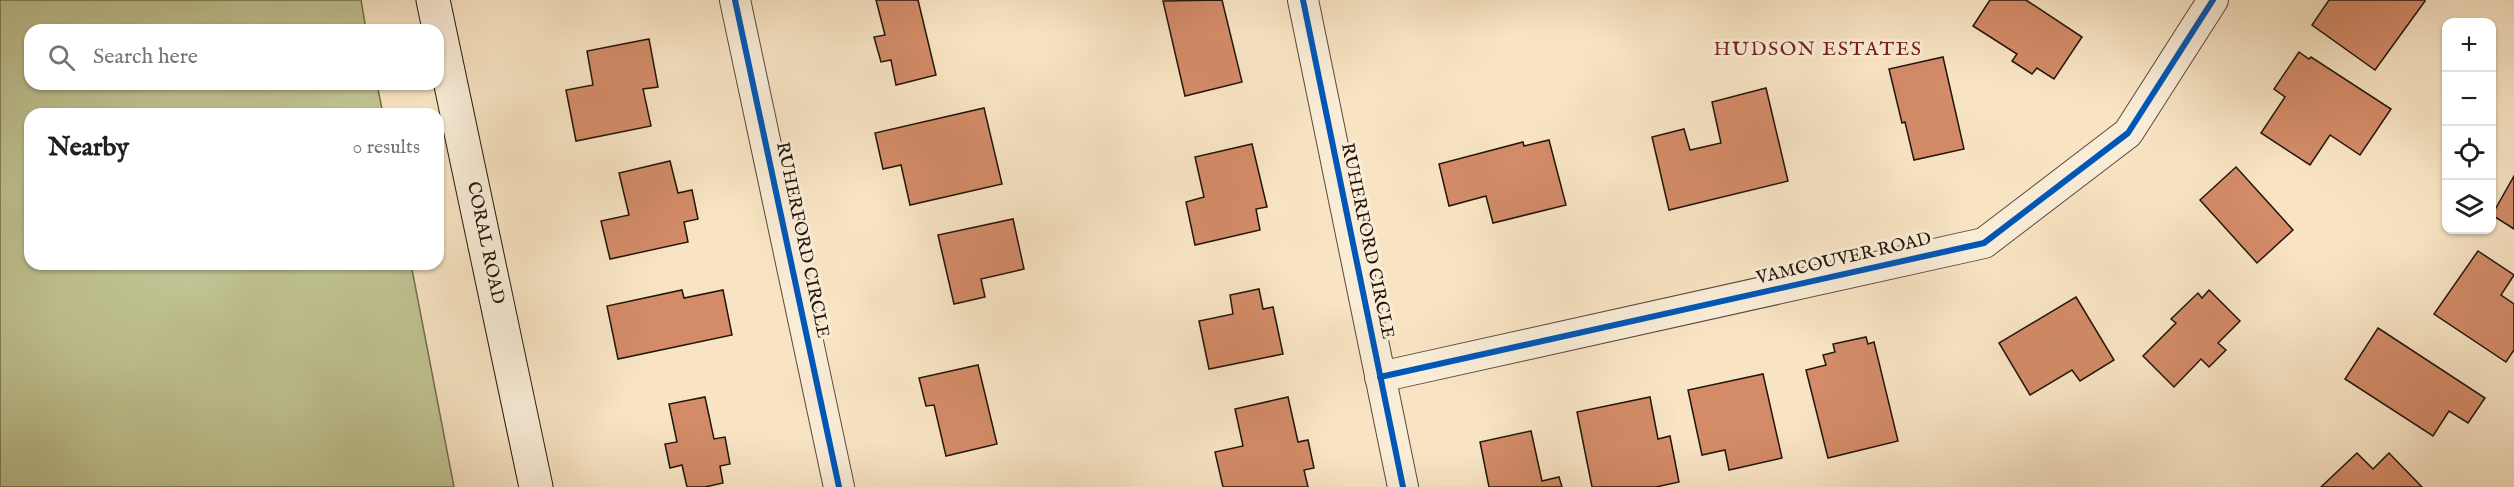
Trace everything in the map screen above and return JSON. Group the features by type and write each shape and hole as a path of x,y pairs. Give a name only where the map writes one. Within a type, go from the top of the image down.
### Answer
{"main road":[{"name":"CORAL ROAD","path":"433,0 438,24"},
{"name":"CORAL ROAD","path":"444,52 536,487"}],"street":[{"name":"RUHERFORD CIRCLE","path":"735,0 839,487"},
{"name":"RUHERFORD CIRCLE","path":"1303,0 1403,487"},
{"name":"VAMCOUVER ROAD","path":"1380,377 1984,243 2128,133 2213,0"}],"green space":[{"path":"0,0 361,0 365,24 24,24 24,90 378,90 382,108 24,108 24,270 412,270 454,487 0,487"}],"building":[{"path":"876,0 918,0 936,75 896,85 891,60 881,62 874,37 885,35"},
{"path":"1222,0 1242,82 1185,96 1163,1"},
{"path":"1990,0 2026,0 2082,37 2054,79 2037,68 2032,74 2012,61 2017,54 1973,26"},
{"path":"2329,0 2425,1 2375,70 2312,25"},
{"path":"649,39 658,87 643,89 651,126 576,141 566,90 593,85 587,51"},
{"path":"2299,52 2309,59 2311,57 2391,109 2360,155 2330,135 2310,165 2261,133 2285,97 2274,89"},
{"path":"1943,57 1964,149 1914,160 1889,69"},
{"path":"1766,88 1788,181 1669,210 1652,137 1684,129 1690,150 1721,143 1712,102"},
{"path":"984,108 1002,184 910,205 901,165 883,169 875,133"},
{"path":"1549,140 1566,205 1493,223 1486,196 1449,206 1439,164 1523,142 1524,146"},
{"path":"1252,144 1267,207 1256,209 1260,230 1195,245 1186,202 1204,197 1195,157"},
{"path":"670,161 678,193 692,190 698,219 684,222 688,242 610,259 601,221 629,215 619,173"},
{"path":"2236,167 2293,230 2257,263 2200,200"},
{"path":"2514,176 2514,229 2496,218 2496,208"},
{"path":"1013,219 1024,269 981,279 985,297 954,304 938,235"},
{"path":"2478,251 2514,275 2501,295 2514,304 2514,350 2506,362 2434,314"},
{"path":"1259,289 1263,309 1273,307 1283,354 1209,369 1199,321 1233,314 1230,295"},
{"path":"682,290 684,298 723,290 732,335 618,359 607,306"},
{"path":"2209,290 2240,321 2218,343 2226,350 2209,367 2201,359 2174,387 2143,356 2176,323 2171,319 2198,293 2202,298"},
{"path":"2076,297 2114,360 2080,381 2072,370 2030,395 1999,343"},
{"path":"2378,328 2485,398 2468,423 2449,411 2433,436 2345,379"},
{"path":"1866,337 1868,344 1874,342 1898,441 1828,458 1806,370 1826,365 1823,355 1835,352 1833,344"},
{"path":"978,365 997,444 946,456 934,405 926,406 919,378"},
{"path":"1763,374 1782,458 1729,470 1725,450 1702,455 1688,390"},
{"path":"705,397 714,439 725,437 730,464 720,466 723,483 705,487 687,487 682,465 670,468 665,444 677,442 669,404"},
{"path":"1288,397 1298,442 1308,440 1314,468 1304,470 1308,487 1223,487 1215,452 1243,446 1235,409"},
{"path":"1650,397 1658,439 1670,436 1679,482 1656,487 1592,487 1577,412"},
{"path":"1531,431 1542,481 1559,477 1562,487 1489,487 1480,442"},
{"path":"2357,453 2373,469 2389,453 2422,487 2321,487"}],"cycle path":[{"path":"735,0 839,487"},
{"path":"1303,0 1403,487"},
{"path":"1380,377 1984,243 2128,133 2213,0"}],"district":[{"name":"HUDSON ESTATES","path":"1818,49"}]}
